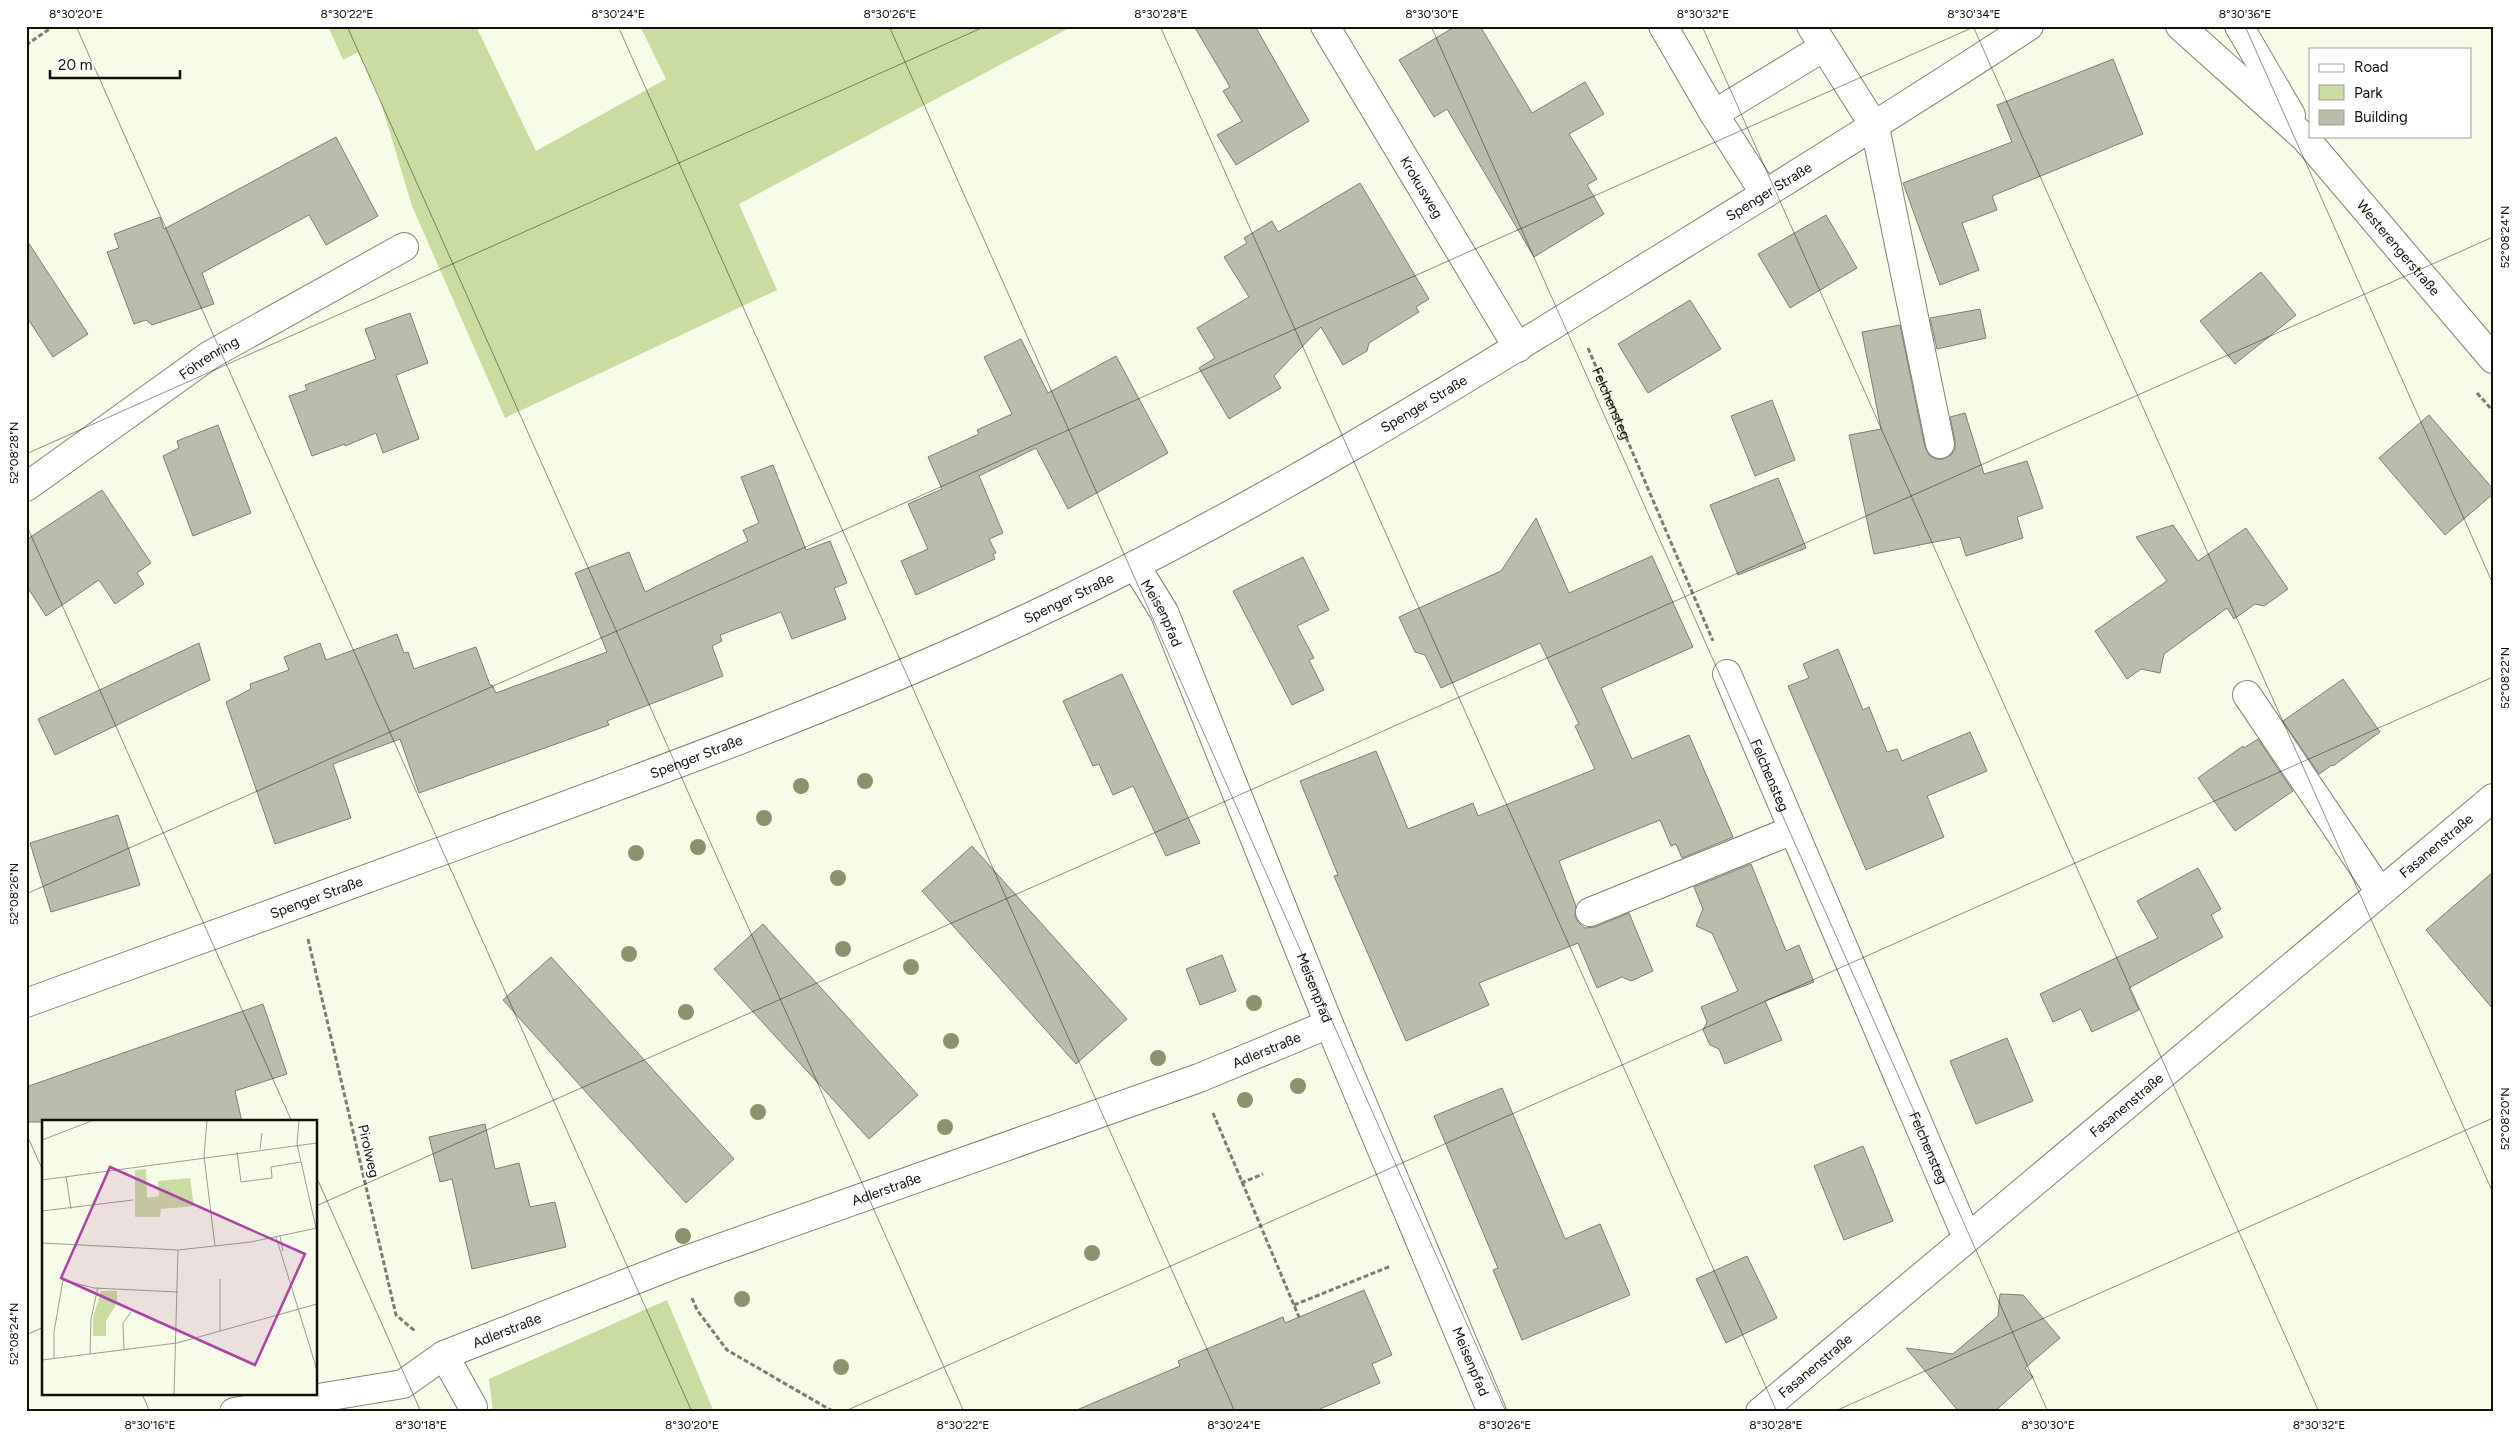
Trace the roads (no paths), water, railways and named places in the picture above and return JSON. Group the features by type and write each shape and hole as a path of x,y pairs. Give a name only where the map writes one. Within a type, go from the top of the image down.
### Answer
{"street":[{"name":"Krokusweg","path":"1325,26 1518,348"},
{"path":"1663,26 1714,114 1765,194"},
{"name":"Spenger Straße","path":"26,1003 577,802 832,705 1043,610 1135,565 1345,450 1518,348 1875,127 2029,26"},
{"name":"Westerengerstraße","path":"2180,26 2305,138 2493,359"},
{"name":"Westerengerstraße","path":"2238,26 2305,138"},
{"path":"1714,114 1818,37 1875,127 1940,444"},
{"name":"Föhrenring","path":"26,488 210,354 404,247"},
{"name":"Meisenpfad","path":"1135,565 1164,612 1329,1024 1492,1412"},
{"name":"Felchensteg","path":"1727,674 1967,1238"},
{"path":"2247,695 2380,892"},
{"name":"Fasanenstraße","path":"1760,1412 2493,798"},
{"path":"1590,912 1794,830"},
{"name":"Adlerstraße","path":"234,1412 403,1384 444,1355 678,1263 1199,1078 1329,1024"},
{"path":"444,1355 473,1406 473,1412"}]}
